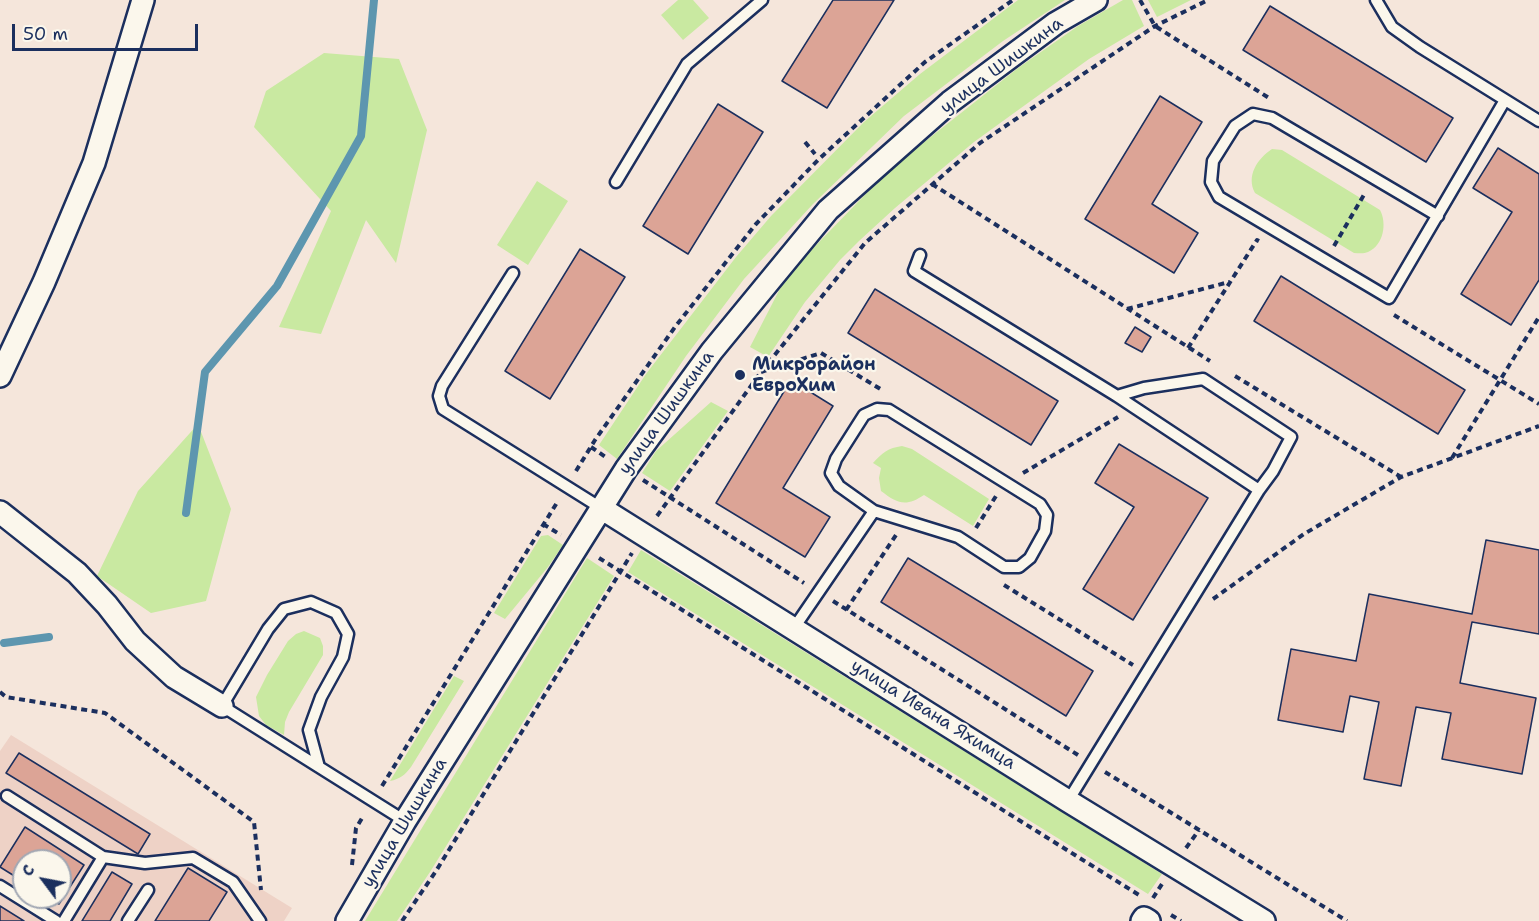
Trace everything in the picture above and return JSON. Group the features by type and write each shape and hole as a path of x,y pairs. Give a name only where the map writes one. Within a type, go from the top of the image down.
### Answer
{"street":[{"path":"0,376 45,282 94,163 143,0"},
{"name":"улица Шишкина","path":"347,921 405,821 601,508 626,469 712,351 828,210 950,102 1056,23 1096,0"},
{"name":"улица Ивана Яхимца","path":"601,508 1264,921"},
{"path":"0,512 77,573 107,605 135,641 174,677 222,706"},
{"path":"1142,921 1144,918 1149,921"}],"lane":[{"path":"616,182 687,64 762,0"},
{"path":"1376,0 1392,27 1539,121"},
{"path":"1438,216 1272,118 1253,114 1235,126 1213,160 1211,182 1219,197 1389,298 1438,216 1505,100"},
{"path":"920,255 914,271 1117,396 1259,490"},
{"path":"513,273 442,386 439,396 443,410 601,508"},
{"path":"1068,801 1259,490 1273,471 1291,437 1203,379 1144,388 1117,396"},
{"path":"876,409 890,410 1005,482 1040,504 1047,515 1046,531 1030,558 1019,567 1004,567 958,537 874,511 838,486 831,474 836,459 864,415 876,409"},
{"path":"794,628 874,511"},
{"path":"319,766 309,730 321,697 343,657 348,634 336,613 311,602 284,609 268,629 222,706 405,821"},
{"path":"8,796 103,857 145,863 193,858 233,882 260,921"},
{"path":"64,921 103,857"},
{"path":"0,886 56,921"},
{"path":"128,921 148,890"}],"path":[{"path":"653,522 761,372 865,243 980,143 1155,26 1208,0"},
{"path":"805,142 815,154"},
{"path":"1325,260 1374,178"},
{"path":"932,184 1219,366"},
{"path":"1188,348 1257,240 1266,244"},
{"path":"1127,309 1230,282"},
{"path":"1390,312 1539,404"},
{"path":"1452,458 1539,317"},
{"path":"761,372 821,353 891,396"},
{"path":"1229,372 1401,477"},
{"path":"967,543 1012,471 1020,475 1135,408"},
{"path":"1209,602 1304,534 1401,477 1539,426"},
{"path":"591,447 613,461"},
{"path":"642,479 1092,764 1347,921"},
{"path":"543,524 566,538"},
{"path":"846,609 896,536 908,538"},
{"path":"402,921 436,871 634,551"},
{"path":"599,558 1140,896"},
{"path":"998,581 1147,674"},
{"path":"0,692 6,697 105,713 254,822 262,899"},
{"path":"1170,915 1180,921"}],"shaded area":[{"path":"11,735 292,908 284,921 0,921 0,751"}],"green space":[{"path":"678,0 693,0 709,18 683,40 661,15"},
{"path":"1018,0 1065,0 1003,41 904,116 813,204 744,279 686,356 617,459 599,445 646,374 736,257 771,216 864,122 920,74"},
{"path":"1123,0 1132,0 1144,26 1089,59 974,142 895,208 840,260 805,302 768,357 750,347 787,275 890,169 1018,68 1078,26"},
{"path":"1148,0 1191,0 1157,17"},
{"path":"324,53 399,59 427,130 396,263 366,220 321,334 279,327 331,211 254,127 266,91"},
{"path":"1272,149 1282,150 1380,210 1383,233 1378,244 1366,253 1354,253 1255,193 1252,180 1254,168"},
{"path":"537,181 568,201 528,265 497,245"},
{"path":"711,402 728,411 670,491 642,473 656,451"},
{"path":"198,424 231,509 206,601 151,613 97,576 138,491"},
{"path":"902,446 912,449 989,499 973,526 924,495 912,501 902,502 892,499 881,491 879,478 881,468 873,463 879,456"},
{"path":"548,535 563,545 548,567 505,619 494,613 541,536"},
{"path":"641,550 1162,874 1148,894 628,572"},
{"path":"587,558 614,576 430,872 397,921 365,921"},
{"path":"304,631 320,638 323,655 289,712 284,735 266,725 259,716 256,697 288,641"},
{"path":"454,676 464,681 411,767 402,776 390,781"}],"building":[{"path":"833,0 894,0 827,108 782,81"},
{"path":"1270,6 1453,118 1426,162 1243,50"},
{"path":"1160,96 1202,122 1152,204 1198,233 1174,273 1085,219"},
{"path":"718,104 763,132 688,254 643,226"},
{"path":"1498,148 1539,174 1539,280 1511,325 1461,294 1512,212 1473,188"},
{"path":"580,249 625,277 550,399 505,371"},
{"path":"1281,276 1465,390 1438,434 1254,321"},
{"path":"875,289 1058,401 1031,445 848,333"},
{"path":"1135,327 1151,337 1142,352 1125,343"},
{"path":"791,380 833,406 783,488 830,517 805,557 716,503"},
{"path":"1119,444 1208,498 1133,620 1083,589 1134,507 1095,483"},
{"path":"1486,540 1539,550 1539,634 1472,622 1460,683 1536,698 1522,774 1442,759 1451,713 1416,707 1401,786 1364,779 1379,702 1350,696 1343,732 1278,720 1291,649 1356,661 1369,594 1472,614"},
{"path":"908,558 1093,671 1066,716 881,602"},
{"path":"19,753 150,834 138,854 6,773"},
{"path":"25,827 59,849 12,849 12,874 0,867"},
{"path":"72,857 84,865 72,884"},
{"path":"188,868 227,892 209,921 155,921"},
{"path":"112,872 132,884 110,921 82,921"},
{"path":"0,906 24,921 0,921"}],"waterway":[{"path":"186,513 205,372 277,286 361,136 374,0"},
{"path":"4,643 49,637"}],"place":[{"name":"Микрорайон ЕвроХим","path":"740,375"}]}
